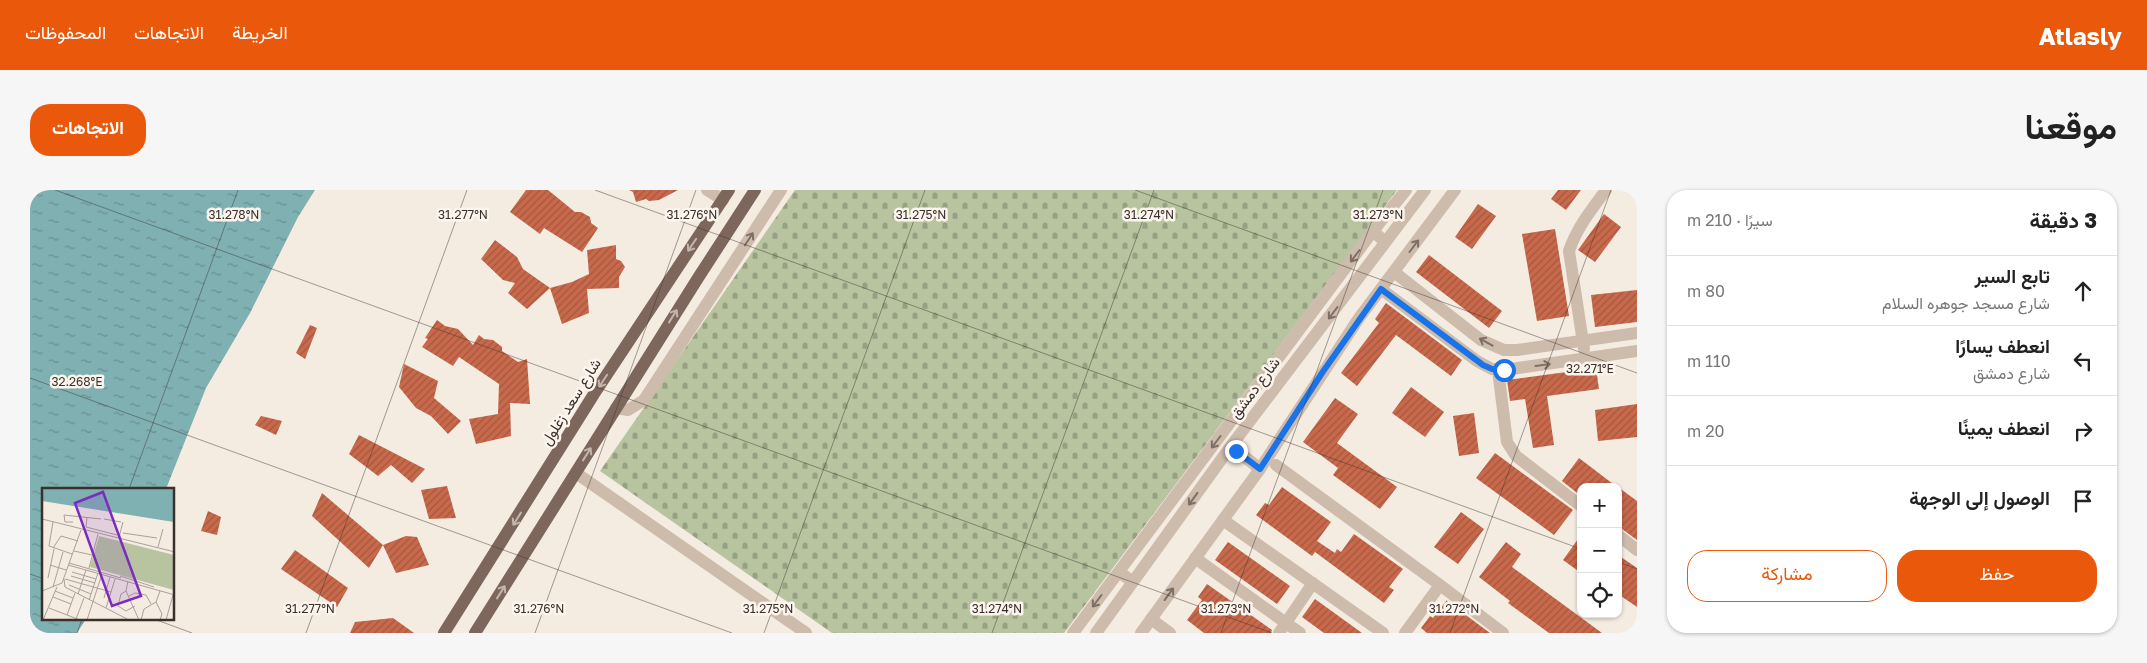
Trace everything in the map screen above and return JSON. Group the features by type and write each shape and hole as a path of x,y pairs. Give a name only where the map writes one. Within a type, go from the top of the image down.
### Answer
{"main road":[{"path":"475,633 755,190"},
{"name":"شارع سعد زغلول","path":"444,633 594,394 726,195"}],"street":[{"path":"707,190 726,195"},
{"path":"616,408 628,410 644,400 781,190"},
{"path":"1073,633 1373,231 1406,190"},
{"name":"شارع دمشق","path":"1096,633 1231,446 1425,190"},
{"path":"1141,633 1260,469 1338,349 1455,190"},
{"path":"1585,358 1570,251 1583,221 1606,190"},
{"path":"1373,231 1385,242"},
{"path":"1394,272 1480,340 1504,350 1518,350 1637,333"},
{"path":"1381,289 1483,365 1498,370 1637,351"},
{"path":"1498,370 1507,442 1516,456 1577,503"},
{"path":"1231,446 1260,469"},
{"path":"1276,464 1440,584 1503,633"},
{"path":"576,473 806,633"},
{"path":"1223,520 1383,633"},
{"path":"1622,538 1637,550"},
{"path":"1195,558 1282,628 1300,633"},
{"path":"1119,572 1132,582"},
{"path":"1282,628 1313,584"},
{"path":"1405,633 1440,584"},
{"path":"1151,619 1170,633"}],"green space":[{"path":"795,190 1397,190 1064,633 832,633 600,471"}],"water":[{"path":"30,190 315,190 298,217 250,313 206,388 166,488 42,488 42,620 85,620 77,633 30,633"}],"building":[{"path":"526,190 548,190 575,212 581,212 590,217 591,223 598,228 582,252 544,228 540,234 510,212"},
{"path":"629,190 678,190 659,200 649,201 646,199 636,202 633,192"},
{"path":"1558,190 1581,190 1566,210 1551,199"},
{"path":"1478,204 1496,216 1472,249 1455,237"},
{"path":"1604,214 1621,227 1595,262 1578,250"},
{"path":"1555,229 1569,316 1537,321 1522,234"},
{"path":"495,240 517,257 523,269 550,288 527,309 508,293 515,283 503,280 481,259"},
{"path":"616,245 616,259 621,261 625,267 619,277 619,288 587,289 589,313 562,324 550,288 572,282 589,274 587,250"},
{"path":"1429,255 1502,311 1489,328 1416,272"},
{"path":"1637,290 1637,322 1595,327 1591,295"},
{"path":"1386,303 1462,360 1451,376 1396,335 1357,386 1341,373 1379,323 1375,319"},
{"path":"437,320 445,326 458,329 473,345 479,335 484,339 493,340 502,347 502,351 518,362 527,359 530,404 510,403 511,436 476,444 469,419 498,414 499,384 459,357 453,366 422,347 428,339 425,338"},
{"path":"310,325 317,328 305,359 296,353"},
{"path":"404,364 438,381 434,398 461,421 448,434 431,416 416,408 399,387"},
{"path":"1596,368 1599,389 1547,396 1554,445 1533,448 1525,399 1510,401 1507,380"},
{"path":"1411,387 1444,412 1425,437 1392,413"},
{"path":"1335,398 1358,414 1337,443 1397,487 1380,509 1333,475 1338,468 1303,442"},
{"path":"1637,404 1637,437 1598,441 1595,410"},
{"path":"1474,413 1479,453 1459,456 1453,416"},
{"path":"261,416 282,421 276,435 255,425"},
{"path":"359,435 425,469 412,483 391,465 378,476 349,454"},
{"path":"1495,453 1573,510 1554,535 1476,478"},
{"path":"1579,458 1612,483 1577,483 1577,493 1562,481"},
{"path":"447,486 456,518 429,519 421,490"},
{"path":"1282,487 1331,522 1317,541 1335,553 1337,549 1341,552 1354,534 1403,569 1389,587 1394,590 1384,603 1315,552 1312,556 1256,515 1265,503 1269,505"},
{"path":"1622,490 1637,501 1637,540 1622,529"},
{"path":"322,493 383,545 369,568 312,516"},
{"path":"208,511 221,517 217,535 201,531"},
{"path":"1461,512 1484,529 1458,564 1434,547"},
{"path":"406,536 417,537 429,565 396,573 383,545"},
{"path":"1577,541 1577,570 1563,560"},
{"path":"1228,542 1290,586 1277,604 1215,560"},
{"path":"1506,542 1521,554 1512,567 1577,615 1577,618 1582,618 1602,633 1549,633 1508,603 1510,601 1479,577"},
{"path":"295,550 348,588 337,607 281,569"},
{"path":"1622,558 1637,568 1637,607 1622,597"},
{"path":"1207,584 1272,630 1271,633 1204,633 1187,620 1202,600 1198,597"},
{"path":"1315,599 1362,633 1324,633 1302,617"},
{"path":"1447,600 1490,633 1427,633 1421,628 1430,616 1433,618"},
{"path":"393,618 414,633 350,633 355,622"}],"route":[{"path":"1236,451 1260,469 1322,373 1381,289 1483,365 1492,369 1504,370"}]}
